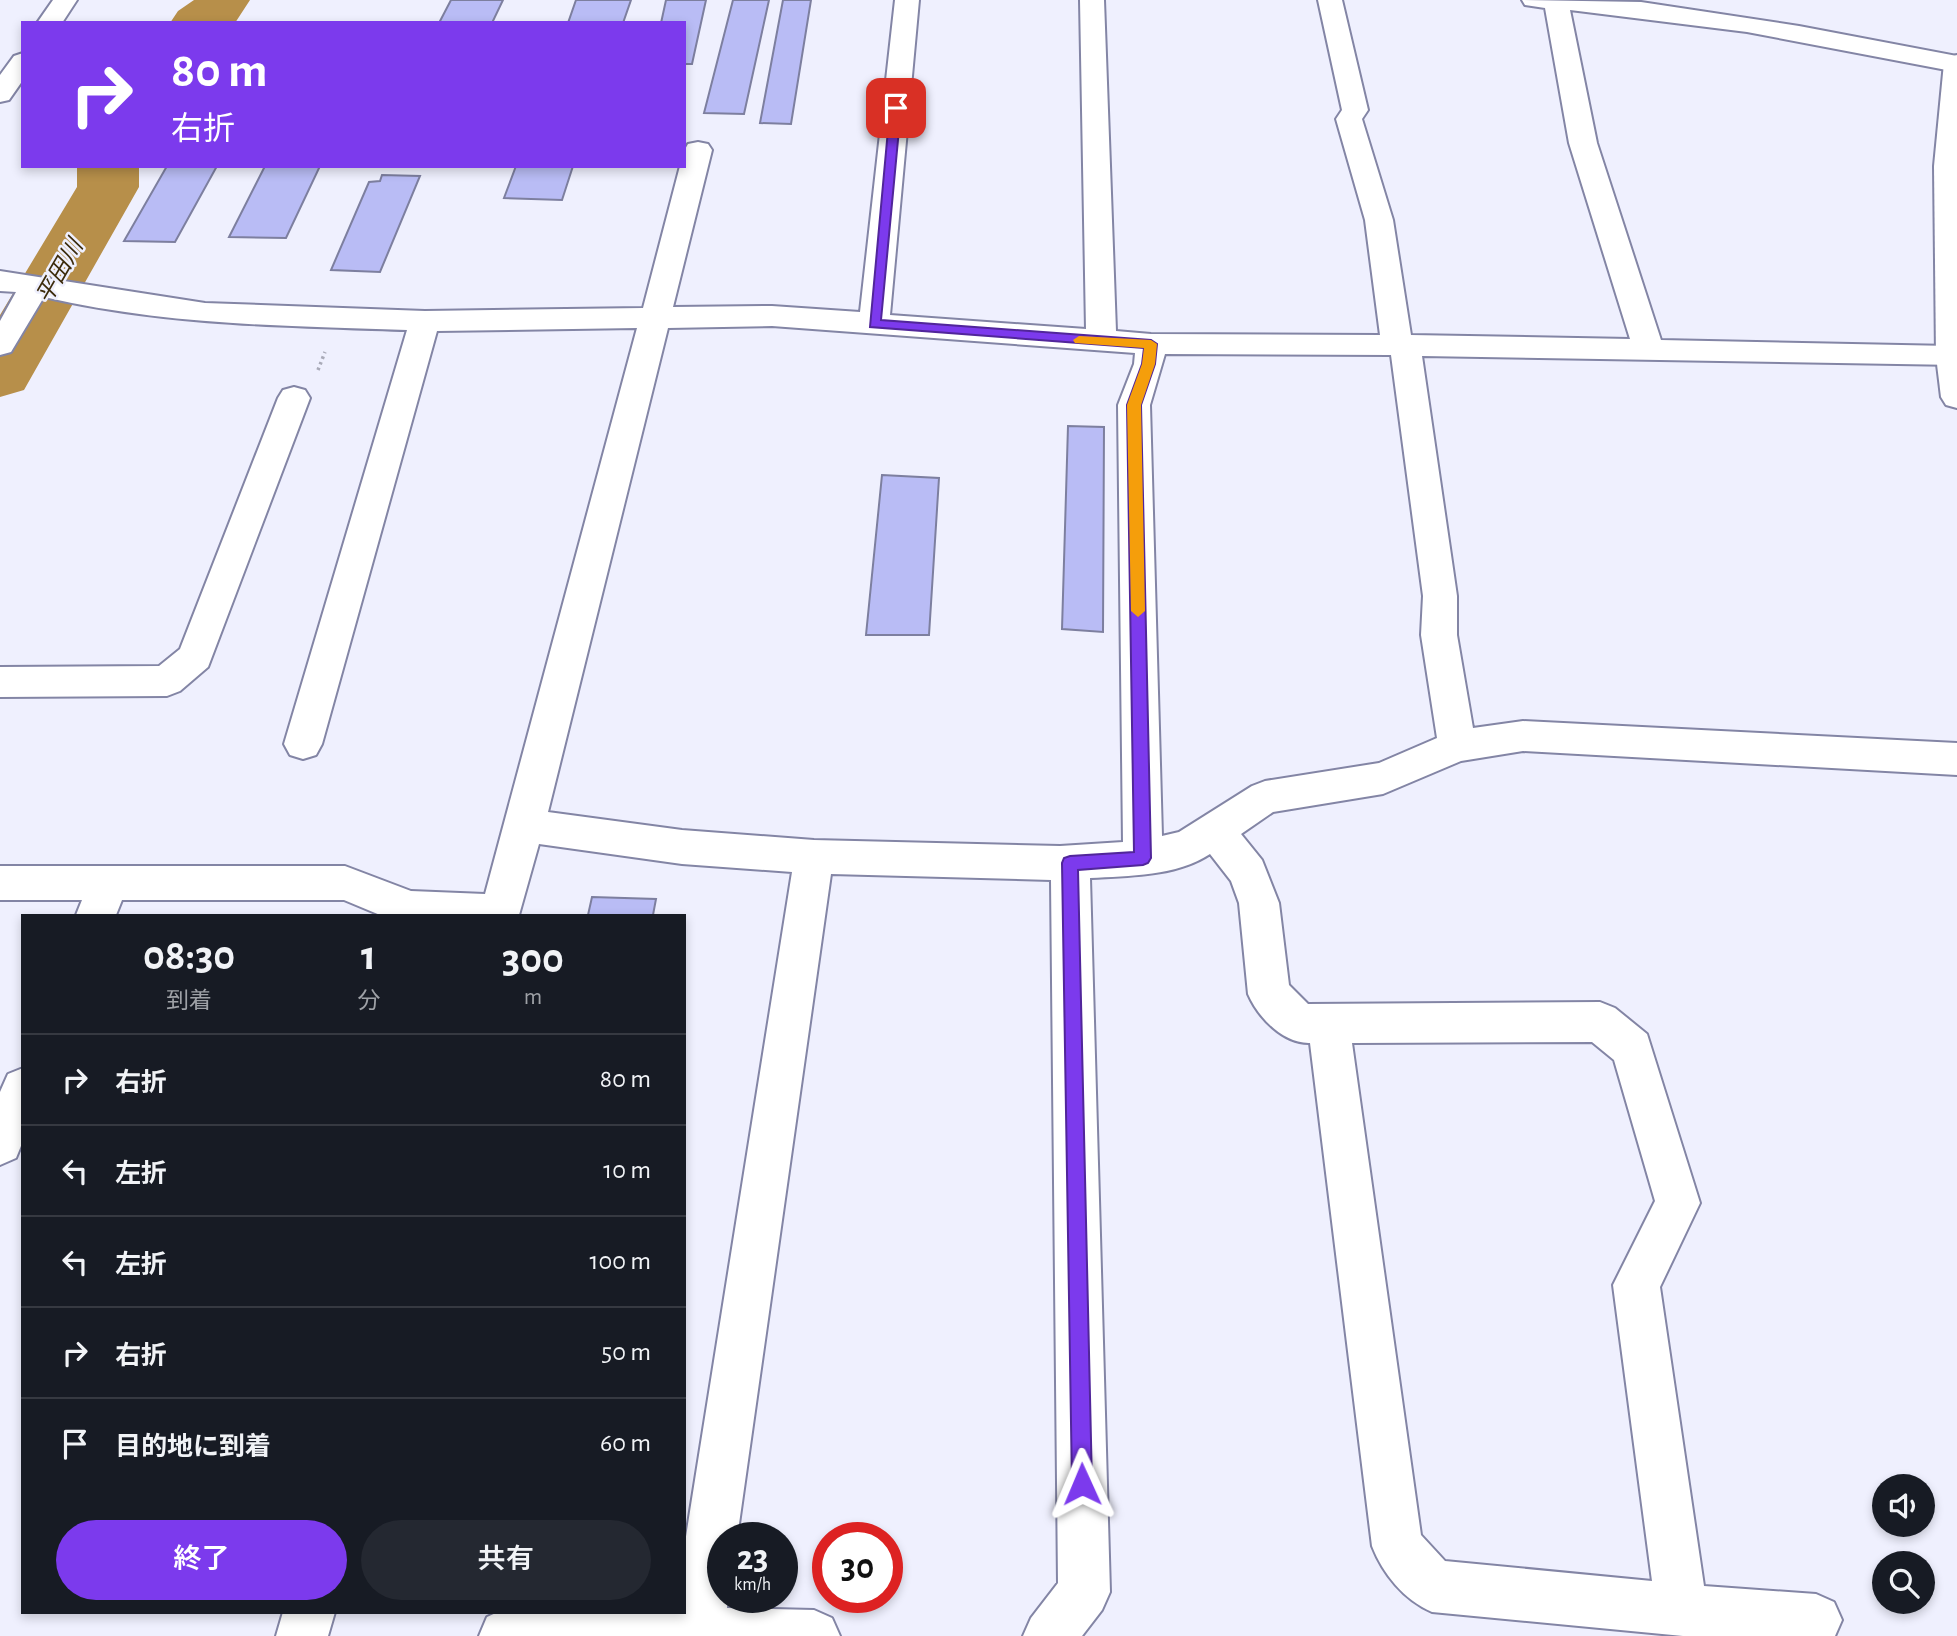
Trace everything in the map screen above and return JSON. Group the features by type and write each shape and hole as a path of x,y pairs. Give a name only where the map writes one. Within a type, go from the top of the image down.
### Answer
{"street":[{"path":"50,21 65,0"},
{"path":"874,324 907,0"},
{"path":"1092,0 1101,342"},
{"path":"1330,0 1355,110 1349,119 1379,220 1401,345 1440,596 1439,635 1457,746"},
{"path":"0,281 205,313 425,321 772,316 1101,342 1649,351 1954,374 1953,167 1957,63 1670,12 1545,1 1583,143 1649,351"},
{"path":"0,94 21,64"},
{"path":"0,883 103,899 345,883 410,909 499,914 525,825 698,150"},
{"path":"0,345 28,300 45,288"},
{"path":"303,744 425,321"},
{"path":"1143,858 1134,405 1149,364 1151,344"},
{"path":"0,682 167,681 195,657 261,440 294,398"},
{"path":"525,825 682,847 814,857 1070,863 1143,858 1189,847 1216,832 1265,797 1383,778 1457,746 1523,736 1957,759"},
{"path":"1216,832 1248,872 1259,902 1269,994 1300,1024 1600,1022 1632,1048 1678,1203 1636,1286 1682,1610"},
{"path":"697,1633 814,857"},
{"path":"1049,1636 1084,1592 1070,863"},
{"path":"1328,1023 1397,1546 1432,1586 1816,1620"},
{"path":"0,1143 21,1094"},
{"path":"302,1636 308,1614"},
{"path":"505,1635 697,1633 814,1636"}],"path":[{"path":"294,398 313,387 337,318"}],"building":[{"path":"451,0 503,0 493,21 440,21"},
{"path":"576,0 631,0 624,21 569,21"},
{"path":"666,0 706,0 692,64 686,64 686,21 661,21"},
{"path":"733,0 769,0 744,114 704,113"},
{"path":"783,0 811,0 791,124 760,123"},
{"path":"166,168 216,168 175,242 124,241"},
{"path":"264,168 319,168 286,238 229,237"},
{"path":"515,168 572,168 562,200 504,198"},
{"path":"382,175 420,176 380,272 331,270 369,182 380,181"},
{"path":"1068,426 1104,427 1103,632 1062,629"},
{"path":"882,475 939,478 929,635 866,635"},
{"path":"592,897 656,899 653,914 588,914"}],"waterway":[{"name":"平田川","path":"202,21 213,15 222,0"},
{"name":"平田川","path":"0,373 108,187 108,168"}],"slow traffic":[{"path":"1079,340 1151,344 1149,364 1134,405 1138,611"}],"route":[{"path":"896,108 874,324 1151,344 1149,364 1134,405 1143,858 1070,863 1082,1484"}]}
